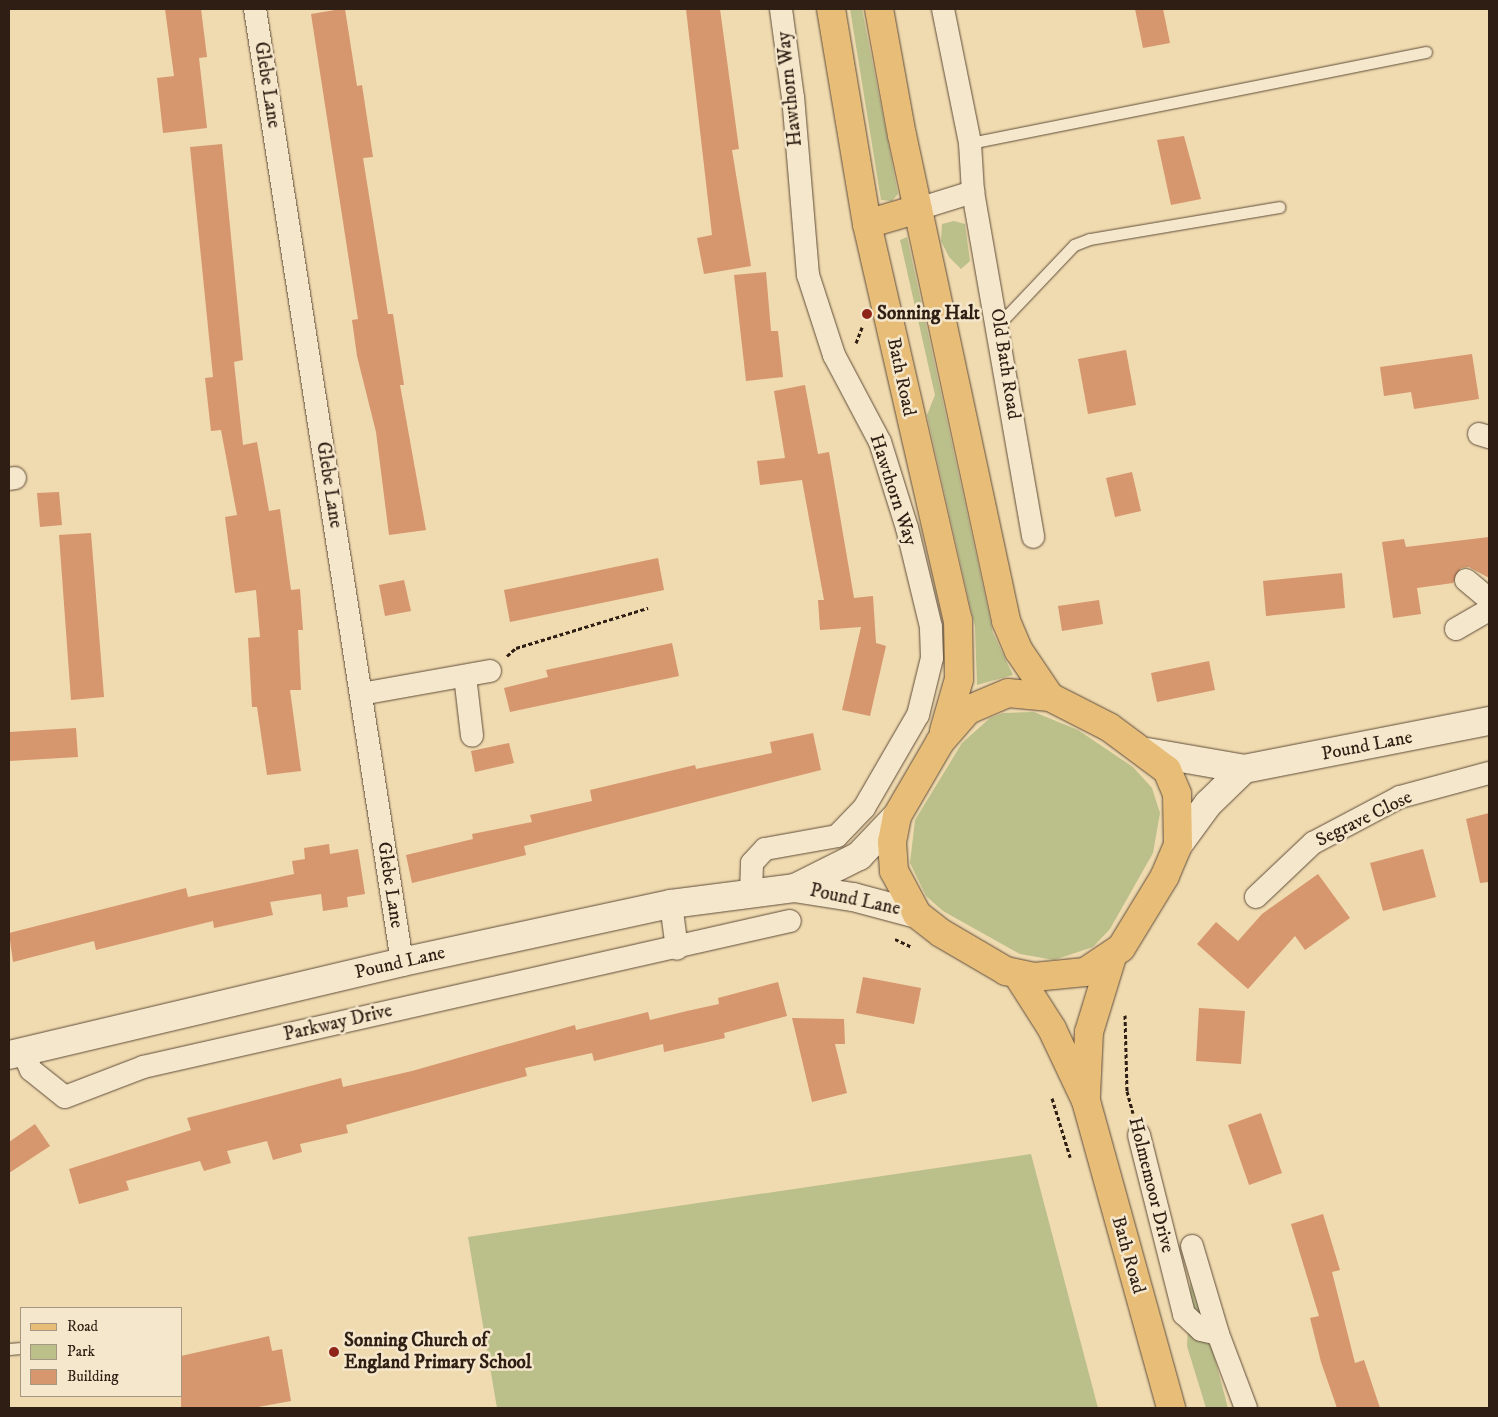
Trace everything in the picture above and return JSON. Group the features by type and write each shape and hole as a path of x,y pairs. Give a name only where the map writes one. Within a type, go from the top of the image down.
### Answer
{"main road":[{"name":"Bath Road","path":"831,9 867,224 958,620 959,679 940,742"},
{"path":"879,9 918,209 1006,621 1018,651 1050,697"},
{"path":"867,224 918,209"},
{"path":"1021,693 1050,697 1089,714 1148,752 1167,770 1174,782 1179,809 1178,845 1137,925 1112,957 1073,975 1017,974 961,946 917,914 894,871 892,842 897,816 940,742 968,710 994,697 1021,693"},
{"name":"Bath Road","path":"1086,1101 1089,1032 1112,957"},
{"name":"Bath Road","path":"1017,974 1052,1029 1086,1101 1172,1408"}],"street":[{"name":"Glebe Lane","path":"255,9 402,962"},
{"name":"Hawthorn Way","path":"751,893 752,863 765,849 837,836 864,808 918,716 932,658 931,627 907,528 880,442 834,355 808,275 793,98 781,9"},
{"name":"Old Bath Road","path":"943,9 970,143 974,192 999,324 1033,537"},
{"path":"918,209 974,192"},
{"path":"1466,580 1489,599"},
{"path":"1456,629 1489,610"},
{"path":"361,694 490,671"},
{"path":"465,676 472,736"},
{"name":"Pound Lane","path":"1148,752 1244,769 1489,721"},
{"path":"1178,845 1208,804 1244,769"},
{"name":"Segrave Close","path":"1256,897 1313,843 1400,797 1489,773"},
{"name":"Pound Lane","path":"794,888 859,856 897,816"},
{"name":"Pound Lane","path":"16,1053 402,962 671,904 794,888 853,897 917,914"},
{"path":"671,904 677,949"},
{"name":"Parkway Drive","path":"16,1053 31,1070 65,1097 144,1067 677,949 790,921"},
{"name":"Holmemoor Drive","path":"1139,1135 1184,1314 1201,1330 1218,1334"},
{"name":"Holmemoor Drive","path":"1192,1246 1218,1334 1246,1408"}],"lane":[{"path":"970,143 1426,52"},
{"path":"999,324 1074,245 1090,239 1279,207"}],"path":[{"path":"490,671 516,648 648,608"},
{"name":"Holmemoor Drive","path":"1124,1014 1127,1091 1139,1135"}],"green space":[{"path":"850,9 862,9 898,194 892,201 881,200"},
{"path":"954,221 965,224 970,261 961,269 949,257 941,241 942,224"},
{"path":"907,237 993,633 1013,675 977,685 975,627 927,415 935,395 900,240"},
{"path":"1034,712 1078,730 1133,767 1152,788 1160,813 1153,853 1110,929 1093,947 1054,960 1020,954 943,911 926,896 910,863 915,820 962,743 990,718 1003,713"},
{"path":"1031,1154 1098,1408 497,1408 468,1237"},
{"path":"1191,1269 1228,1408 1206,1408 1187,1346"}],"building":[{"path":"165,9 201,9 207,57 199,58 207,128 163,133 157,78 174,76"},
{"path":"345,9 357,86 362,85 373,157 363,158 388,314 393,314 404,385 400,385 426,530 389,535 376,432 357,356 352,320 358,319 311,14"},
{"path":"686,9 720,9 739,149 732,150 751,266 704,274 697,238 712,235"},
{"path":"1135,9 1163,9 1170,43 1143,48"},
{"path":"1184,136 1201,199 1171,205 1157,140"},
{"path":"222,144 243,360 234,362 243,445 257,442 269,511 280,509 291,590 300,589 303,630 298,630 301,690 290,690 301,771 267,775 257,707 252,707 248,638 260,637 256,590 235,593 225,517 237,515 221,430 211,431 205,378 213,377 190,147"},
{"path":"766,272 771,331 778,331 783,377 746,381 734,275"},
{"path":"1126,350 1136,405 1088,414 1078,359"},
{"path":"1472,354 1479,399 1414,409 1411,392 1384,396 1380,367"},
{"path":"805,385 818,454 829,452 854,598 873,596 876,643 886,646 870,716 842,710 861,627 820,630 818,600 824,600 802,480 760,485 757,461 785,458 774,391"},
{"path":"1132,472 1141,511 1115,517 1106,478"},
{"path":"59,492 62,525 40,527 37,493"},
{"path":"91,533 104,697 71,700 59,535"},
{"path":"1489,537 1489,578 1469,567 1461,568 1453,583 1417,588 1421,614 1393,618 1382,542 1404,539 1406,547"},
{"path":"658,558 664,590 510,622 504,590"},
{"path":"1342,573 1345,608 1266,616 1263,581"},
{"path":"404,580 411,611 385,616 379,585"},
{"path":"1099,600 1103,624 1062,631 1058,606"},
{"path":"672,643 679,676 510,712 504,688 548,677 546,670"},
{"path":"1209,661 1215,690 1157,702 1151,673"},
{"path":"76,728 78,757 9,761 9,732"},
{"path":"813,733 821,770 524,846 526,855 412,883 406,855 473,839 472,834 532,822 530,815 592,801 590,790 695,765 696,769 772,753 770,742"},
{"path":"509,743 514,763 475,772 471,751"},
{"path":"1489,813 1489,882 1480,883 1466,819"},
{"path":"329,844 330,854 358,849 365,894 347,897 348,907 323,911 321,894 270,902 273,915 214,928 213,921 96,950 94,941 13,962 9,933 186,888 188,897 294,874 292,861 305,859 304,848"},
{"path":"1423,849 1436,897 1383,911 1370,863"},
{"path":"1318,874 1350,918 1305,950 1295,936 1248,989 1197,944 1216,922 1238,941 1262,914"},
{"path":"863,977 921,988 914,1024 856,1013"},
{"path":"778,982 787,1016 724,1033 725,1038 664,1052 663,1044 594,1061 592,1053 525,1068 527,1076 346,1125 348,1133 300,1144 302,1152 273,1160 267,1141 227,1151 231,1163 204,1171 200,1161 126,1181 129,1190 79,1204 69,1169 191,1130 187,1118 341,1078 343,1087 412,1071 575,1025 576,1030 648,1012 650,1020 719,1004 718,998"},
{"path":"1199,1008 1245,1011 1241,1064 1196,1061"},
{"path":"792,1018 844,1019 845,1044 835,1044 847,1093 812,1102"},
{"path":"1261,1113 1282,1173 1249,1185 1228,1125"},
{"path":"35,1124 50,1146 9,1173 9,1142"},
{"path":"1323,1214 1340,1270 1332,1272 1355,1363 1364,1360 1380,1408 1337,1408 1321,1362 1310,1318 1319,1316 1291,1224"},
{"path":"269,1336 272,1351 282,1349 291,1401 253,1408 181,1408 182,1356"}],"place":[{"name":"Sonning Halt","path":"867,314"},
{"name":"Sonning Church of England Primary School","path":"334,1352"}]}
